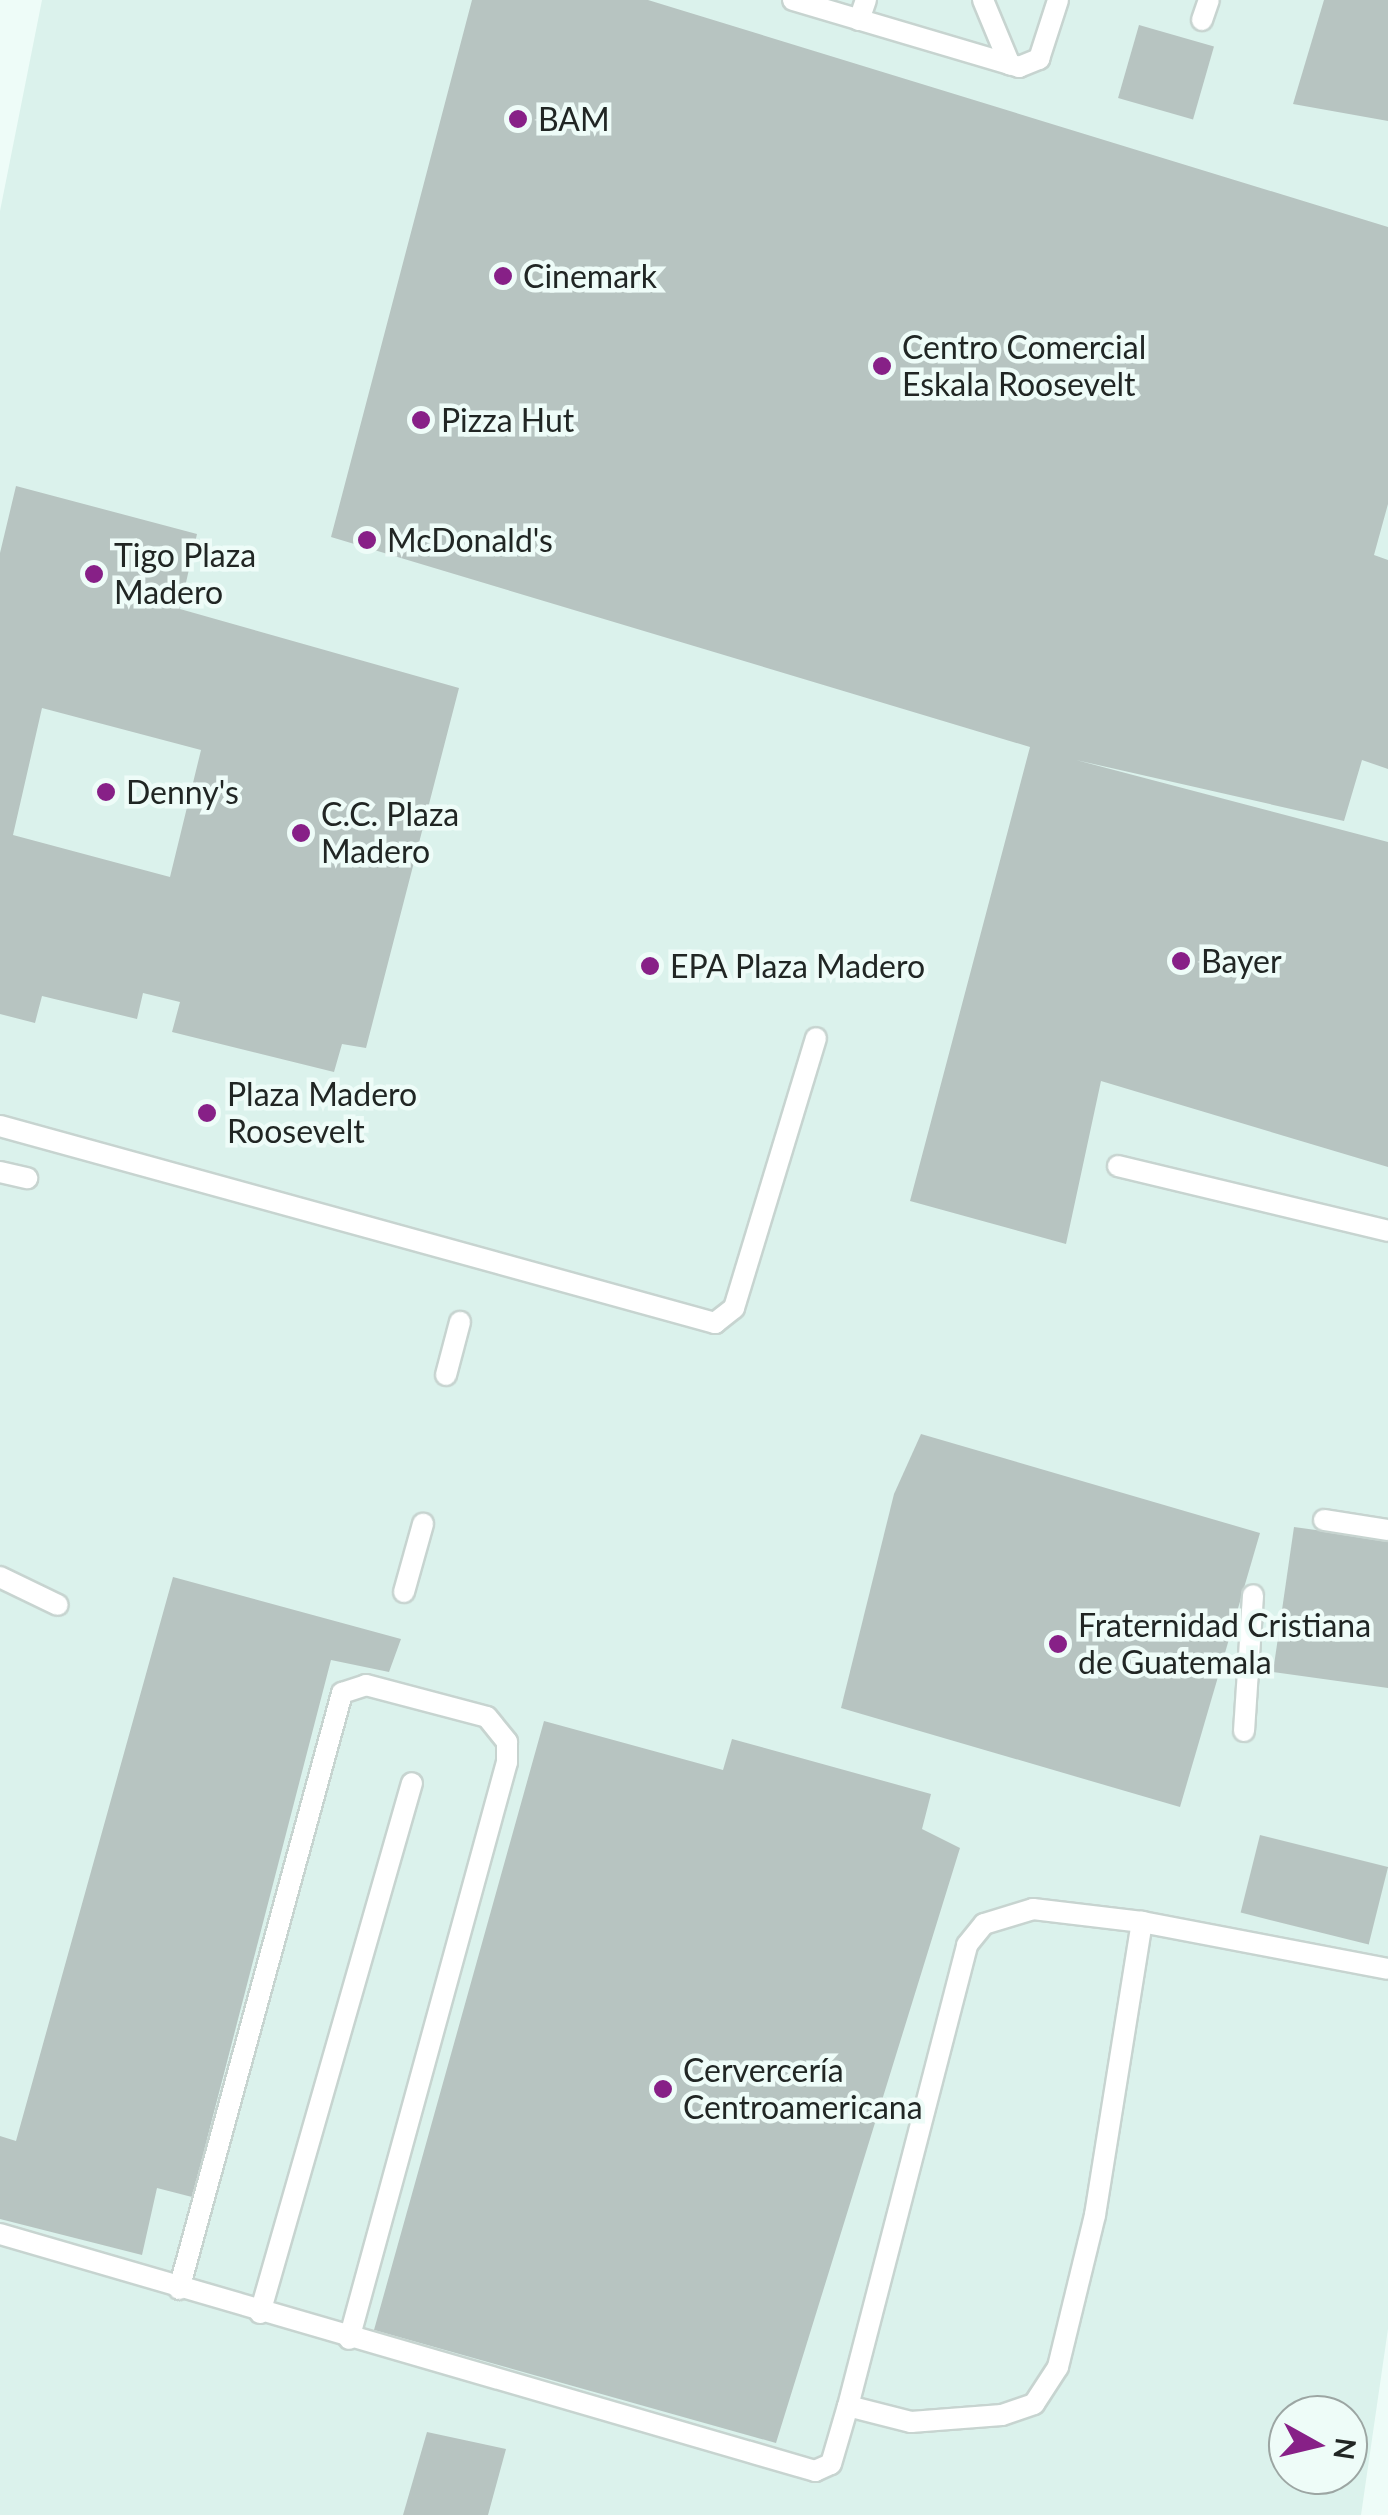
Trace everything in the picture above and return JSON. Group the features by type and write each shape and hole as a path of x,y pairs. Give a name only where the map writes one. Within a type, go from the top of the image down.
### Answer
{"lane":[{"path":"792,0 862,10 1010,65 1039,59 1058,0"},
{"path":"984,0 1010,65"},
{"path":"0,1126 715,1323 734,1308 816,1038"},
{"path":"1118,1166 1388,1231"},
{"path":"0,1172 27,1178"},
{"path":"446,1375 460,1322"},
{"path":"1324,1520 1388,1530"},
{"path":"404,1592 423,1524"},
{"path":"0,1577 58,1605"},
{"path":"1244,1731 1253,1596"},
{"path":"179,2290 342,1693 366,1685 487,1717 507,1742 506,1762 349,2339"},
{"path":"260,2313 412,1784"},
{"path":"0,2234 794,2470 831,2464 967,1944 984,1924 1033,1909 1142,1922 1388,1969"},
{"path":"848,2406 911,2422 1002,2414 1034,2404 1058,2367 1094,2216 1142,1922"}],"shaded area":[{"path":"42,0 1388,0 1388,2329 1368,2467 1368,2395 1268,2395 1268,2495 1364,2495 1361,2515 0,2515 0,211"}],"building":[{"name":"Centro Comercial Eskala Roosevelt","path":"472,0 648,0 1388,227 1388,504 1374,555 1388,560 1388,769 1362,760 1344,821 1076,760 1388,842 1388,1167 1101,1081 1066,1244 910,1201 1030,747 331,537"},
{"path":"1324,0 1388,0 1388,121 1293,104"},
{"path":"1139,25 1214,46 1193,120 1118,98"},
{"name":"C.C. Plaza Madero","path":"16,486 197,534 180,609 459,688 366,1048 342,1044 334,1072 172,1032 180,1002 143,993 137,1019 42,996 35,1023 0,1014 0,553","holes":["42,708 201,750 170,877 13,835"]},
{"path":"921,1434 1260,1533 1180,1807 841,1708 894,1494"},
{"path":"1294,1527 1388,1540 1388,1688 1273,1672"},
{"path":"173,1577 401,1639 389,1672 331,1660 192,2197 157,2188 142,2255 0,2219 0,2136 16,2141"},
{"name":"Cervercería Centroamericana","path":"544,1721 723,1770 732,1739 931,1794 922,1829 960,1848 776,2443 374,2330"},
{"path":"1260,1835 1388,1867 1369,1945 1241,1913"},
{"path":"427,2432 506,2449 488,2515 403,2515"}],"place":[{"name":"BAM","path":"518,119"},
{"name":"Cinemark","path":"503,276"},
{"name":"Centro Comercial Eskala Roosevelt","path":"882,366"},
{"name":"Pizza Hut","path":"421,420"},
{"name":"McDonald's","path":"367,540"},
{"name":"Tigo Plaza Madero","path":"94,574"},
{"name":"Denny's","path":"106,792"},
{"name":"C.C. Plaza Madero","path":"301,833"},
{"name":"Bayer","path":"1181,961"},
{"name":"EPA Plaza Madero","path":"650,966"},
{"name":"Plaza Madero Roosevelt","path":"207,1113"},
{"name":"Fraternidad Cristiana de Guatemala","path":"1058,1644"},
{"name":"Cervercería Centroamericana","path":"663,2089"}]}
